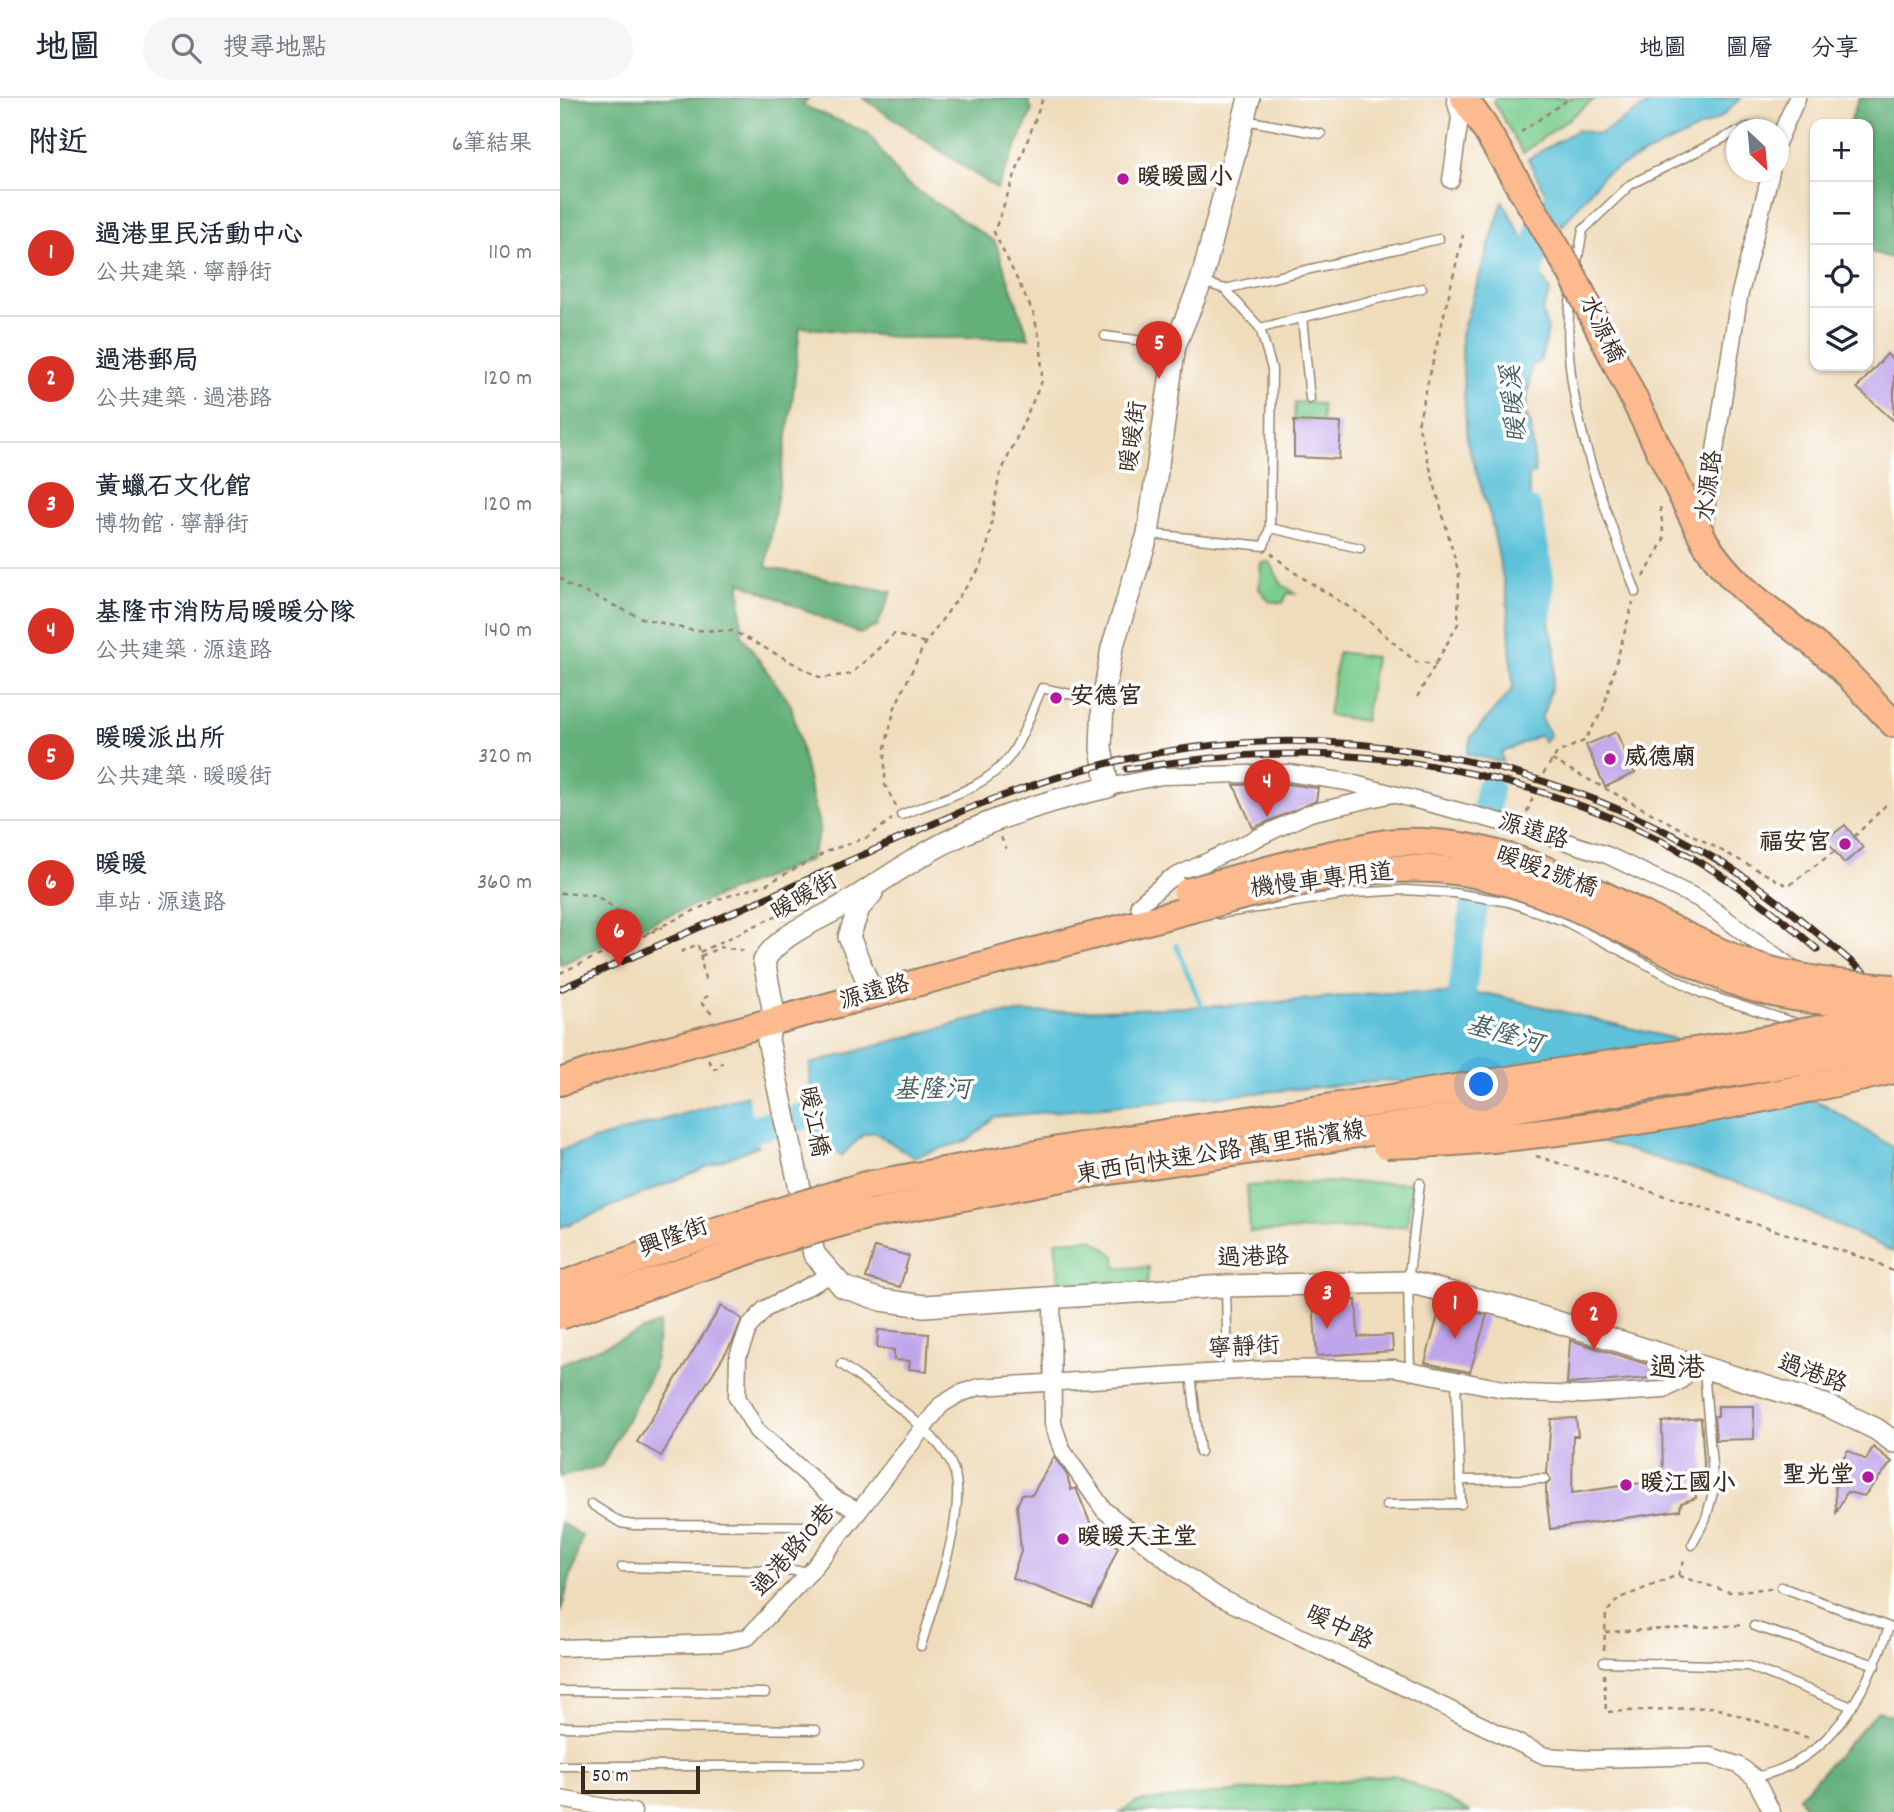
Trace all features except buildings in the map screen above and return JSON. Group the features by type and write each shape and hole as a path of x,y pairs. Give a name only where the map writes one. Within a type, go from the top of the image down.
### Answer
{"highway":[{"name":"東西向快速公路 萬里瑞濱線","path":"560,1287 771,1213 893,1181 1081,1147 1746,1044 1894,1016"},
{"name":"東西向快速公路 萬里瑞濱線","path":"560,1315 780,1240 864,1215 1062,1177 1328,1138 1800,1061 1884,1043"},
{"path":"1386,1144 1464,1142 1569,1130 1894,1069"}],"main road":[{"name":"水源橋","path":"1464,98 1572,274 1705,542"},
{"name":"水源路","path":"1705,542 1717,561 1742,588 1828,656 1894,724"},
{"name":"暖暖2號橋","path":"1189,901 1299,861 1386,844 1438,844 1507,855 1589,886 1724,954 1772,971 1835,983 1894,988"},
{"name":"暖暖2號橋","path":"1189,901 1386,869 1413,867 1468,873 1551,896 1716,975 1757,989 1826,1002 1894,1005"},
{"name":"源遠路","path":"560,1082 606,1066 771,1024 871,988 1189,901"},
{"name":"源遠路","path":"560,1065 602,1051 718,1022 771,1024"}],"street":[{"name":"暖暖街","path":"1108,787 1101,748 1103,701 1111,648 1148,534 1175,345 1201,282 1249,98"},
{"path":"1451,180 1460,118 1455,98"},
{"path":"1785,119 1797,98"},
{"name":"水源路","path":"1705,542 1707,502 1739,297 1768,182"},
{"name":"暖暖街","path":"771,1024 764,961 778,944 882,883 924,854 972,831 1061,797 1162,776 1289,773 1394,794"},
{"name":"源遠路","path":"1149,911 1168,880 1310,813 1394,794 1520,827 1607,855 1699,899 1768,948 1884,1043"},
{"name":"暖暖街","path":"871,988 849,937 859,908 882,883"},
{"name":"暖江橋","path":"771,1024 803,1214"},
{"name":"過港路","path":"803,1214 814,1254 843,1287 860,1294 924,1306 1226,1286 1408,1282 1512,1308 1828,1406 1875,1429 1894,1442"},
{"name":"興隆街","path":"560,1306 803,1214"},
{"name":"過港路10巷","path":"560,1648 721,1643 748,1637 811,1571 859,1511 834,1498 757,1431 737,1397 738,1356 749,1327 765,1309 830,1275"},
{"name":"暖中路","path":"1052,1297 1053,1424 1062,1450 1079,1478 1104,1510 1180,1571 1219,1597 1545,1756 1590,1759 1711,1756 1738,1765 1754,1777"},
{"name":"寧靜街","path":"859,1511 940,1405 979,1387 1228,1372 1394,1368 1524,1393 1583,1395 1664,1390 1700,1365"},
{"path":"1754,1777 1772,1812"},
{"path":"560,1799 633,1812"}],"lane":[{"path":"1243,120 1321,134"},
{"path":"1636,592 1592,473 1572,377 1567,314 1583,230 1631,184 1726,137"},
{"path":"1201,282 1224,289 1439,239"},
{"path":"1259,328 1422,288"},
{"path":"1148,534 1264,546 1270,528 1272,369 1259,328 1224,289"},
{"path":"1302,317 1310,399"},
{"path":"1105,337 1175,345"},
{"path":"1270,528 1360,548"},
{"path":"901,815 967,790 991,775 1010,756 1042,688 1103,701"},
{"name":"機慢車專用道","path":"1149,911 1227,914 1379,891 1454,893 1487,898 1509,902 1564,921 1700,993 1800,1024 1854,1036"},
{"path":"1410,1371 1408,1282 1420,1183"},
{"path":"1226,1286 1228,1372"},
{"path":"841,1364 922,1426 939,1447 955,1474 956,1524 921,1646"},
{"path":"1692,1545 1706,1518 1714,1489 1700,1365"},
{"path":"1191,1375 1200,1452"},
{"path":"1386,1505 1461,1504 1456,1380"},
{"path":"1460,1480 1545,1479"},
{"path":"591,1503 621,1523 634,1525 812,1526 834,1498"},
{"path":"622,1567 811,1571"},
{"path":"1754,1777 1776,1773 1802,1761 1839,1725 1876,1665 1889,1627 1781,1587"},
{"path":"1754,1626 1774,1630 1876,1665"},
{"path":"1604,1662 1748,1666 1852,1706"},
{"path":"560,1692 765,1693"},
{"path":"560,1727 816,1730"},
{"path":"560,1766 858,1766"}],"path":[{"path":"560,973 719,900 767,884 828,851 867,837 901,815 885,785 885,748 895,708 925,643 980,568 988,543 999,477 1042,381 1041,344 1033,313 994,232 1043,98"},
{"path":"1521,132 1570,98"},
{"path":"1417,697 1458,624 1459,574 1419,425 1463,235"},
{"path":"1543,774 1557,753 1584,741 1604,710 1636,592 1664,539 1660,505"},
{"path":"1264,546 1292,571 1363,616 1416,663 1437,664"},
{"path":"560,577 566,584 642,618 689,630 733,631 821,678 851,674 894,634 925,643"},
{"path":"1552,760 1788,886 1835,851"},
{"path":"1854,837 1888,803"},
{"path":"998,831 1006,849"},
{"path":"700,954 834,890"},
{"path":"560,893 595,895 617,910 624,921 645,934 668,923"},
{"path":"681,952 698,944 706,984"},
{"path":"700,954 722,947 768,953"},
{"path":"708,996 702,999 702,1004 718,1022"},
{"path":"712,1056 708,1062 712,1068 718,1068 722,1062"},
{"path":"1533,1155 1874,1261 1894,1272"},
{"path":"1678,1576 1692,1545"},
{"path":"1781,1587 1729,1592 1678,1576 1618,1599 1606,1613 1606,1712 1713,1707 1822,1742"},
{"path":"1605,1632 1754,1626"}],"green space":[{"path":"560,98 809,98 802,105 868,133 903,181 995,242 1029,338 903,338 800,327 792,404 766,567 892,592 877,626 860,634 740,582 742,636 791,705 820,830 810,860 655,921 560,965"},
{"path":"863,98 1028,98 1032,111 997,189"},
{"path":"1495,98 1596,98 1523,153 1493,101"},
{"path":"1859,98 1894,98 1894,259 1873,253 1873,119 1851,119"},
{"path":"1295,402 1322,404 1322,423 1294,421"},
{"path":"1270,562 1282,585 1296,593 1287,594 1283,603 1269,601 1259,589 1261,563"},
{"path":"1338,652 1375,657 1365,721 1328,715"},
{"path":"1329,1182 1412,1183 1407,1226 1250,1232 1247,1186"},
{"path":"1093,1239 1115,1256 1116,1268 1149,1267 1147,1285 1060,1292 1055,1241"},
{"path":"660,1323 653,1371 602,1466 560,1477 560,1364"},
{"path":"560,1522 582,1536 560,1614"},
{"path":"1878,1711 1894,1717 1894,1812 1807,1812 1799,1797"},
{"path":"1394,1775 1471,1812 1120,1812 1138,1802"}],"water":[{"path":"1658,98 1741,98 1720,118 1604,174 1562,226 1528,159 1577,130 1600,134"},
{"path":"1503,201 1550,292 1542,312 1548,330 1541,360 1532,366 1525,412 1531,425 1535,473 1528,475 1539,597 1550,613 1555,661 1541,719 1550,735 1544,742 1540,735 1501,753 1503,762 1467,754 1471,737 1513,689 1507,598 1491,519 1467,442 1461,335"},
{"name":"基隆河","path":"1385,992 1489,994 1671,1038 1825,1105 1894,1148 1894,1252 1759,1189 1395,1080 994,1117 969,1140 913,1157 874,1132 863,1135 841,1156 816,1137 810,1100 810,1064 991,1014 1247,1005"},
{"path":"755,1093 762,1144 560,1228 560,1150"}],"pier":[{"path":"754,1090 758,1093 766,1144 759,1149 747,1092"}],"waterway":[{"name":"暖暖溪","path":"1523,295 1542,222 1574,177"},
{"name":"暖暖溪","path":"1528,511 1540,578 1539,604 1530,633"},
{"name":"暖暖溪","path":"1487,804 1489,789"},
{"name":"暖暖溪","path":"1458,1022 1474,905"},
{"path":"1176,945 1204,1012"},
{"name":"基隆河","path":"725,1136 848,1105"}],"railway":[{"path":"560,989 962,811 1018,790 1113,762 1191,748 1270,742 1349,744 1428,753 1506,770 1582,795 1655,826 1724,864 1790,911 1894,997"},
{"path":"1127,769 1214,758 1302,754 1421,764 1481,776 1540,792 1597,812 1653,837 1706,866 1755,899 1817,949"}],"place":[{"name":"暖暖國小","path":"1123,179"},
{"name":"暖暖派出所","path":"1159,379"},
{"name":"安德宮","path":"1056,698"},
{"name":"威德廟","path":"1610,759"},
{"name":"基隆市消防局暖暖分隊","path":"1267,817"},
{"name":"福安宮","path":"1845,844"},
{"name":"暖暖","path":"619,967"},
{"name":"黃蠟石文化館","path":"1327,1329"},
{"name":"過港里民活動中心","path":"1455,1339"},
{"name":"過港郵局","path":"1594,1350"},
{"name":"聖光堂","path":"1868,1477"},
{"name":"暖江國小","path":"1626,1485"},
{"name":"暖暖天主堂","path":"1063,1539"}],"district":[{"name":"過港","path":"1677,1371"}]}
